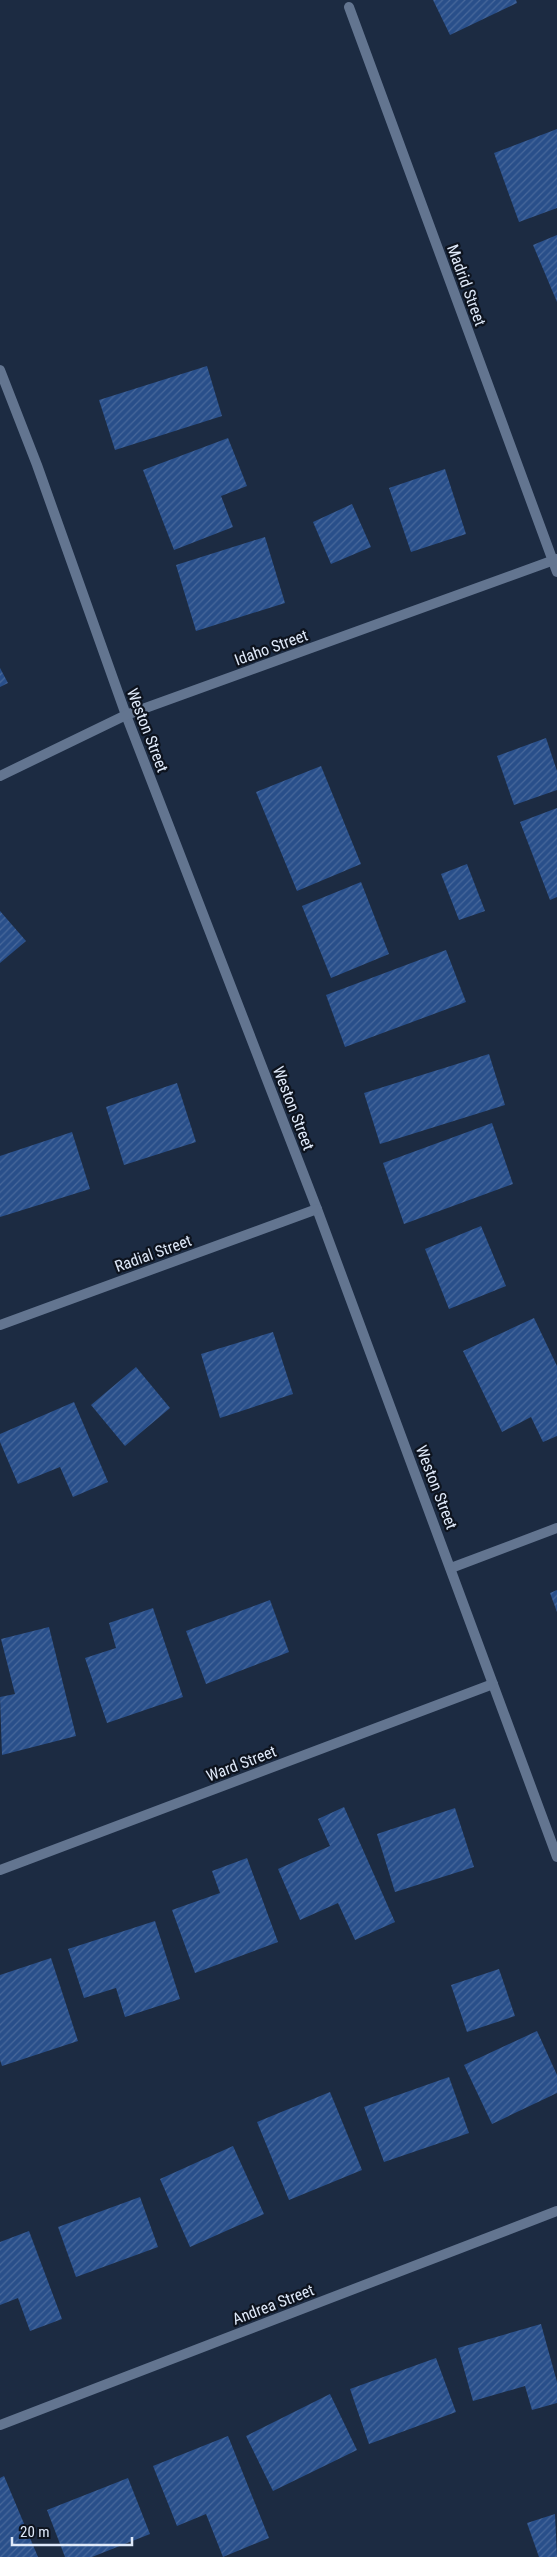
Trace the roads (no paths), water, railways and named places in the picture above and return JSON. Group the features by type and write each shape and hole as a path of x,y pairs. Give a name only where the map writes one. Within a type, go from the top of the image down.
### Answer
{"street":[{"name":"Madrid Street","path":"349,8 555,560 557,572"},
{"name":"Weston Street","path":"0,370 37,465 126,715 317,1209 557,1857"},
{"name":"Idaho Street","path":"0,776 126,715 555,560"},
{"name":"Radial Street","path":"0,1325 317,1209"},
{"path":"451,1568 557,1528"},
{"name":"Ward Street","path":"0,1870 493,1684"},
{"name":"Andrea Street","path":"0,2425 557,2211"}]}
